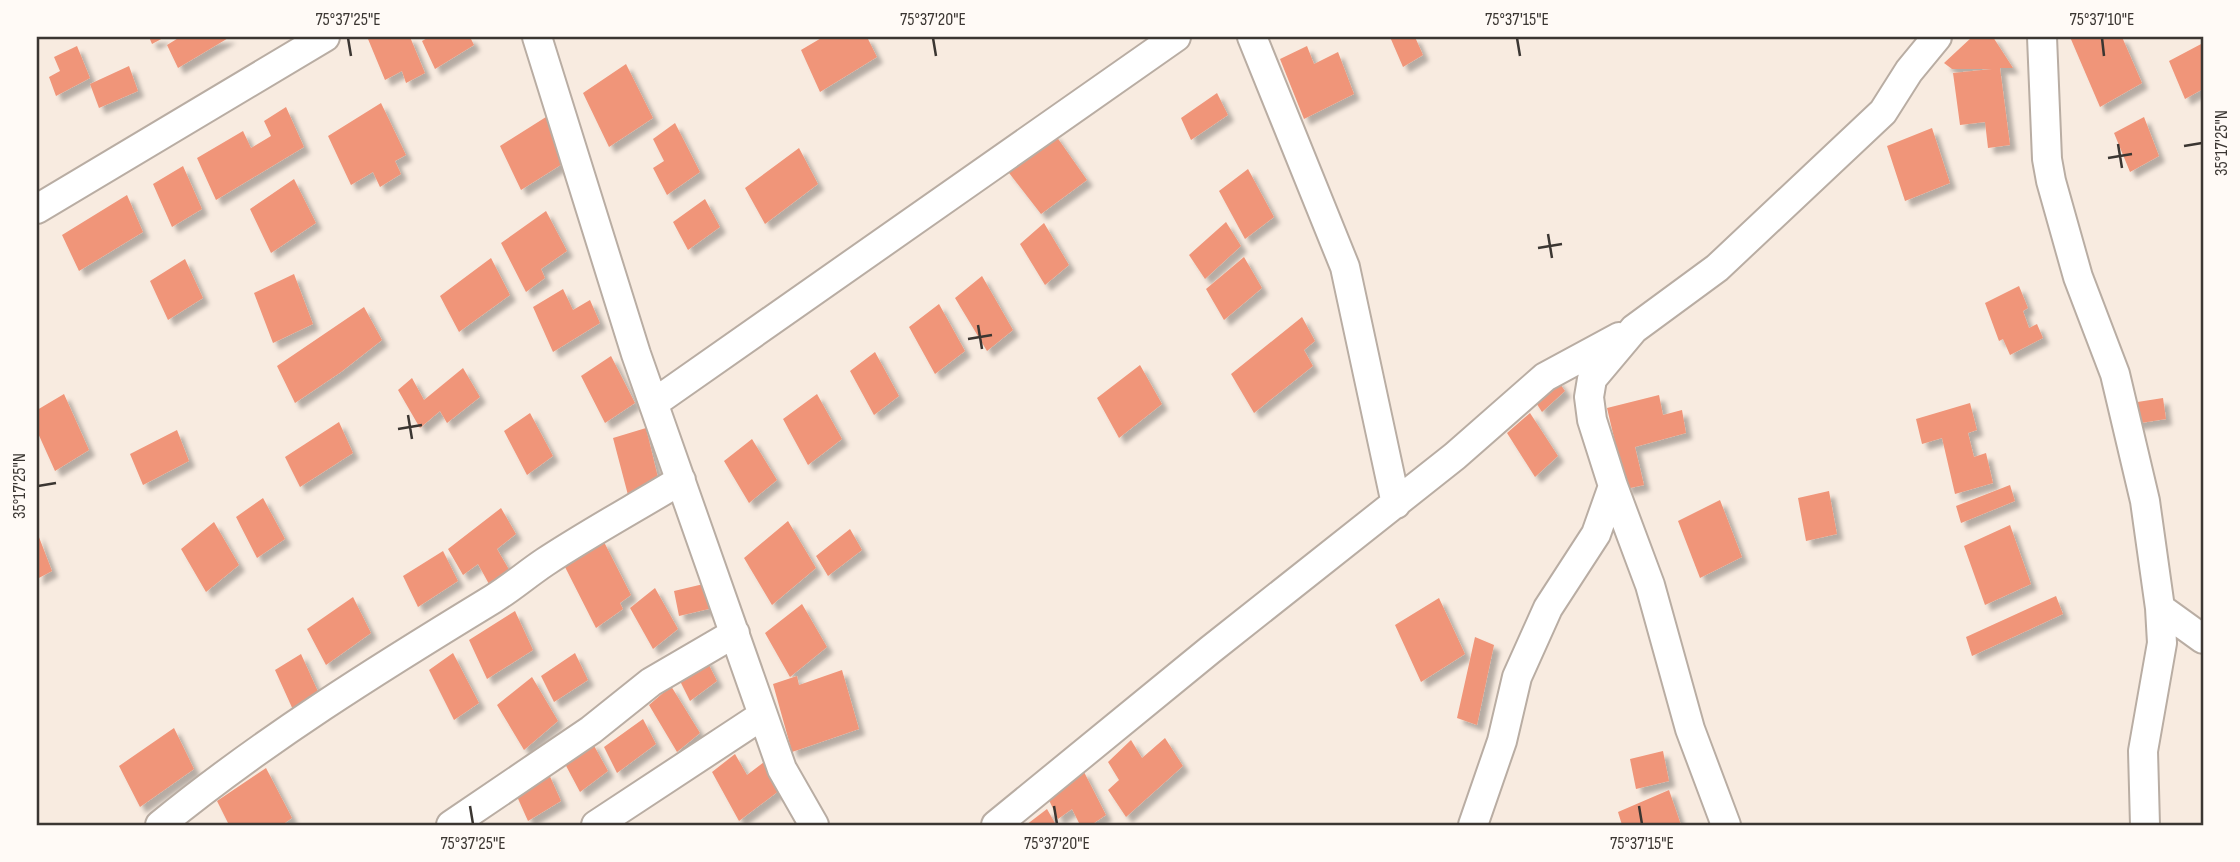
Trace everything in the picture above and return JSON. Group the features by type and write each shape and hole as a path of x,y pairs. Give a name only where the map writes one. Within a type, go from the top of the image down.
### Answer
{"street":[{"path":"37,209 325,37"},
{"path":"537,37 654,403 763,715 782,769 814,825"},
{"path":"654,403 1176,37"},
{"path":"1252,37 1345,267 1395,504"},
{"path":"996,825 1210,650 1455,456 1545,377 1634,329 1717,268 1883,112 1909,71 1937,37"},
{"path":"2042,37 2051,181 2078,277 2115,373 2144,501 2160,608 2162,643 2143,751 2145,825"},
{"path":"1634,329 1592,379 1589,397 1592,419 1613,486 1650,585 1690,729 1726,825"},
{"path":"160,825 334,698 495,597 545,562 681,480"},
{"path":"1472,825 1502,741 1517,677 1548,608 1596,534 1613,486"},
{"path":"2160,608 2203,639"},
{"path":"451,825 591,730 651,682 735,633"},
{"path":"596,825 763,715"}],"building":[{"path":"149,37 165,37 152,44"},
{"path":"180,37 230,37 178,68 167,45"},
{"path":"410,37 425,73 406,83 402,71 385,80 368,39"},
{"path":"429,37 470,37 474,45 435,69 422,41"},
{"path":"823,37 867,37 877,57 820,92 801,50"},
{"path":"1390,37 1415,37 1423,55 1403,67"},
{"path":"1972,37 1993,37 2013,68 2000,68 2010,145 1988,148 1985,122 1960,125 1953,73 1992,69 1952,69 1944,63"},
{"path":"2070,37 2122,37 2142,83 2100,107"},
{"path":"2203,43 2203,89 2185,99 2169,61"},
{"path":"77,46 90,78 56,96 49,77 60,71 54,57"},
{"path":"1307,46 1314,64 1338,52 1354,94 1304,119 1280,59"},
{"path":"626,64 653,118 609,147 583,93"},
{"path":"129,66 138,91 99,108 90,84"},
{"path":"1217,93 1228,115 1191,140 1181,118"},
{"path":"381,103 406,155 395,161 401,174 380,187 373,172 351,185 328,136"},
{"path":"286,107 304,147 216,200 197,158 243,131 251,148 271,136 264,121"},
{"path":"546,117 567,161 521,190 500,146"},
{"path":"2144,117 2159,156 2130,172 2114,133"},
{"path":"675,123 700,172 667,195 653,168 664,161 653,139"},
{"path":"1932,128 1950,183 1905,201 1887,146"},
{"path":"1054,133 1087,180 1041,214 1006,169"},
{"path":"799,148 818,184 765,224 745,188"},
{"path":"183,166 202,209 172,227 153,184"},
{"path":"1248,169 1274,217 1245,239 1219,191"},
{"path":"294,179 316,223 271,253 250,209"},
{"path":"127,195 143,232 79,271 62,235"},
{"path":"705,199 720,227 688,250 673,222"},
{"path":"546,211 567,251 541,269 545,278 526,292 501,243"},
{"path":"1226,222 1241,246 1205,279 1189,255"},
{"path":"1044,223 1069,265 1045,285 1020,244"},
{"path":"1244,257 1262,288 1224,320 1206,289"},
{"path":"491,258 510,295 459,332 440,296"},
{"path":"185,259 203,298 168,320 150,281"},
{"path":"294,274 313,324 273,343 254,293"},
{"path":"982,276 1013,330 987,351 955,298"},
{"path":"2019,286 2028,308 2023,311 2029,328 2037,324 2043,338 2010,355 2003,339 1999,341 1985,303"},
{"path":"563,289 573,310 590,300 600,323 553,352 533,307"},
{"path":"939,304 965,351 935,374 909,327"},
{"path":"364,307 382,340 295,403 277,366"},
{"path":"1302,317 1315,341 1304,350 1313,366 1254,413 1231,374"},
{"path":"875,352 899,396 874,415 850,371"},
{"path":"611,356 635,403 605,423 581,376"},
{"path":"1140,365 1162,404 1119,438 1097,398"},
{"path":"463,368 480,397 447,423 440,411 420,428 398,390 412,378 424,400"},
{"path":"1556,378 1565,391 1542,412 1533,398"},
{"path":"64,394 89,450 55,471 37,431 37,410"},
{"path":"817,394 842,439 808,465 783,419"},
{"path":"1659,395 1663,415 1682,410 1686,433 1635,447 1644,485 1626,489 1607,408"},
{"path":"2163,398 2166,419 2134,424 2131,403"},
{"path":"1970,403 1977,430 1968,433 1974,457 1986,453 1993,483 1955,494 1942,438 1922,444 1916,419"},
{"path":"530,413 553,456 527,475 504,431"},
{"path":"1530,413 1558,456 1535,477 1507,433"},
{"path":"339,422 353,453 300,487 285,457"},
{"path":"646,428 660,486 628,495 613,438"},
{"path":"177,430 189,461 143,485 130,454"},
{"path":"752,439 777,480 749,503 724,461"},
{"path":"2010,485 2015,501 1961,523 1956,506"},
{"path":"1829,491 1837,534 1806,541 1798,498"},
{"path":"263,498 285,539 257,558 236,517"},
{"path":"1720,500 1742,557 1700,578 1678,521"},
{"path":"501,508 516,534 497,549 515,580 495,595 478,564 463,575 448,549"},
{"path":"788,521 816,568 772,605 744,558"},
{"path":"214,522 239,565 206,592 181,549"},
{"path":"2010,525 2031,584 1985,605 1964,546"},
{"path":"850,529 862,550 828,576 816,556"},
{"path":"37,532 52,571 37,579"},
{"path":"603,540 631,595 620,603 623,609 596,628 565,567"},
{"path":"443,551 458,581 418,607 403,576"},
{"path":"712,582 717,607 679,616 674,591"},
{"path":"655,588 678,629 653,649 630,608"},
{"path":"2056,596 2063,614 1972,656 1966,637"},
{"path":"353,597 371,633 326,665 307,629"},
{"path":"1439,598 1465,654 1421,682 1395,625"},
{"path":"802,604 827,647 790,677 765,633"},
{"path":"515,611 533,650 487,679 469,640"},
{"path":"1475,637 1494,645 1477,725 1457,718"},
{"path":"453,653 479,703 454,720 429,670"},
{"path":"575,653 588,680 554,702 541,676"},
{"path":"301,654 320,696 294,712 275,670"},
{"path":"705,657 717,681 690,701 678,677"},
{"path":"842,670 859,729 792,752 773,684 797,676 799,685"},
{"path":"532,677 558,721 524,750 497,705"},
{"path":"671,686 700,733 677,752 649,705"},
{"path":"643,719 656,744 617,773 604,747"},
{"path":"174,728 194,769 140,807 119,766"},
{"path":"1165,738 1183,766 1126,817 1108,790 1119,780 1108,762 1131,740 1142,758"},
{"path":"592,742 608,771 580,792 564,762"},
{"path":"1663,751 1669,781 1636,789 1630,759"},
{"path":"735,754 747,775 768,759 784,787 739,821 712,772"},
{"path":"266,768 292,818 282,825 229,825 217,801"},
{"path":"1083,770 1106,815 1091,825 1080,825 1072,809 1058,819 1047,796"},
{"path":"548,772 561,801 528,821 515,792"},
{"path":"1669,790 1681,825 1622,825 1618,812"},
{"path":"1047,809 1056,825 1026,825"}]}
